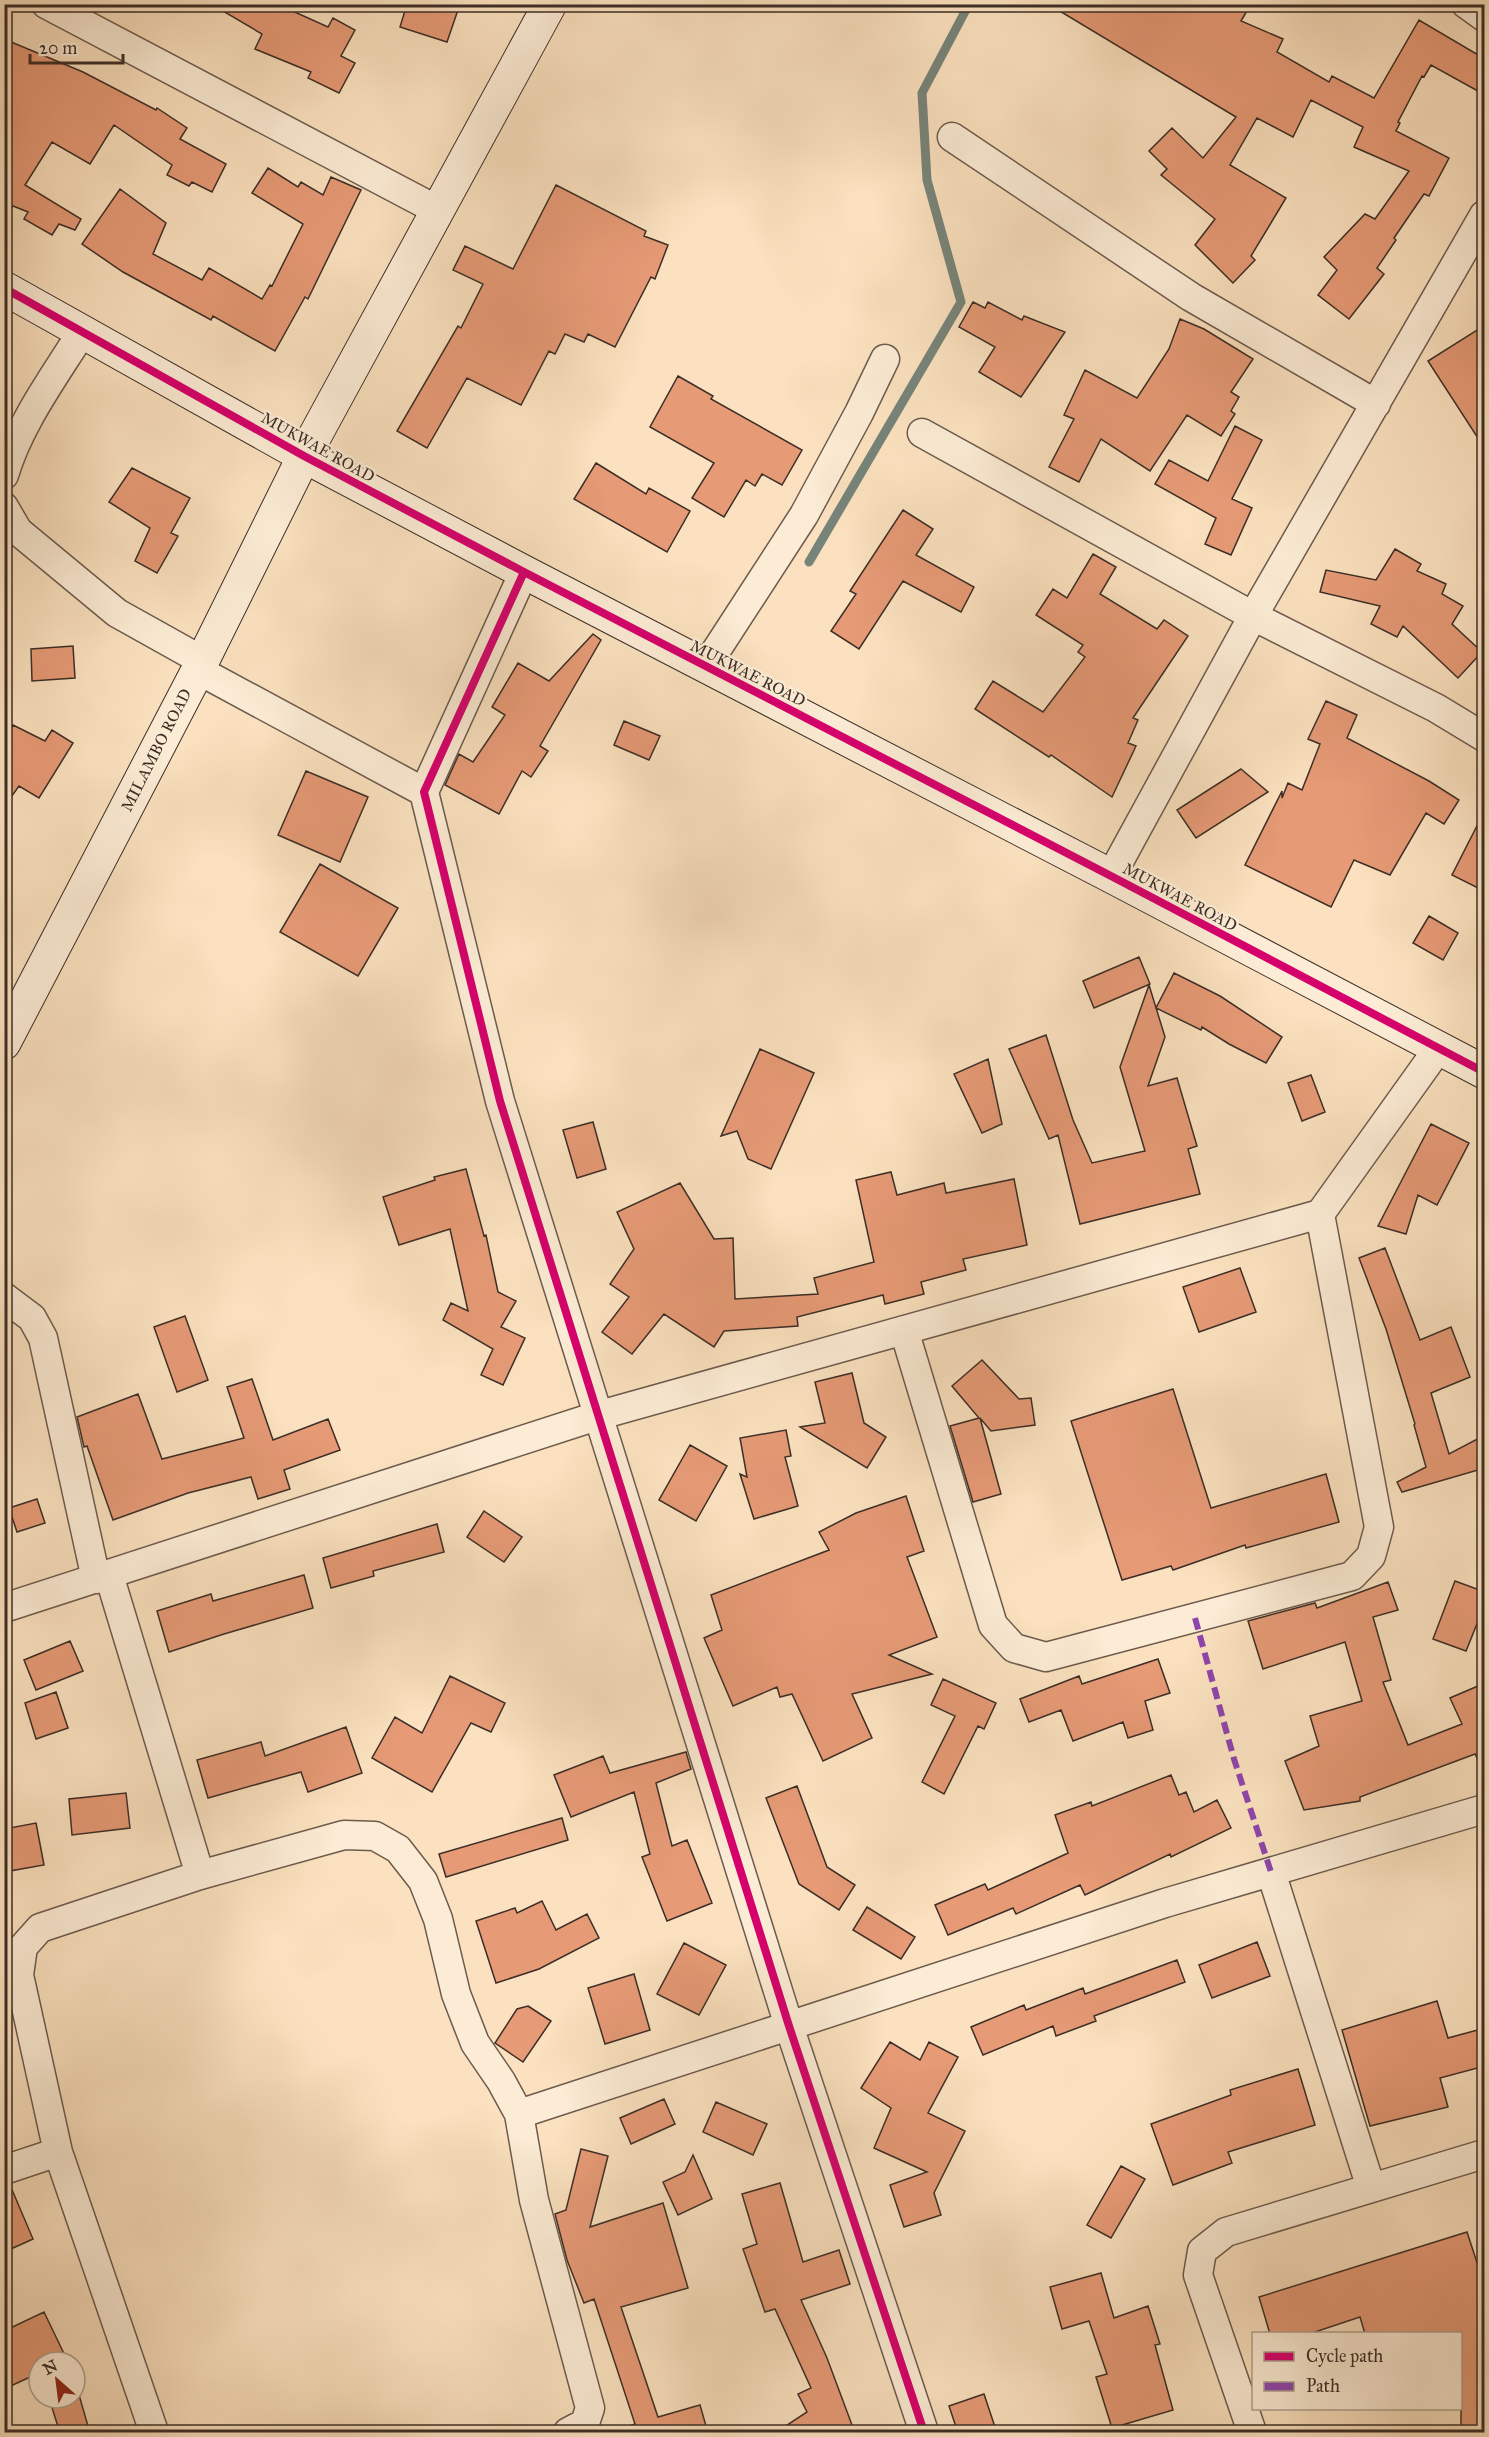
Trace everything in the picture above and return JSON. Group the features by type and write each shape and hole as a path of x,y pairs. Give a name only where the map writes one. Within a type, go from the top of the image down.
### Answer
{"street":[{"path":"46,4 437,210"},
{"name":"MILAMBO ROAD","path":"4,1043 200,665 304,456 550,4"},
{"path":"1466,4 1485,17"},
{"path":"952,137 1191,297 1376,404"},
{"path":"1111,876 1253,616 1483,221"},
{"name":"MUKWAE ROAD","path":"4,288 304,456 1485,1072"},
{"path":"4,475 29,419 82,332"},
{"path":"706,666 804,515 859,413 885,359"},
{"path":"922,433 1253,616 1436,708 1485,737"},
{"path":"4,507 18,531 117,613 200,665 424,792"},
{"path":"524,572 424,792 500,1101 600,1415 789,2026 924,2433"},
{"path":"4,1608 600,1415 1320,1214 1438,1049"},
{"path":"904,1330 993,1625 1014,1648 1046,1657 1352,1576 1371,1556 1379,1527 1320,1214"},
{"path":"4,1297 32,1318 43,1338 102,1577 200,1875"},
{"path":"519,2114 1165,1903 1485,1809"},
{"path":"154,2433 58,2152 19,1975 23,1947 40,1928 200,1875 344,1835 375,1836 398,1849 423,1881 438,1919 456,1994 475,2043 501,2081 519,2114 534,2200 590,2408 585,2423 568,2433"},
{"path":"1271,1872 1371,2188"},
{"path":"4,2170 58,2152"},
{"path":"1252,2433 1198,2275 1202,2251 1226,2232 1485,2154"}],"building":[{"path":"211,4 277,4 328,27 333,18 355,30 341,56 355,63 339,93 308,78 311,72 255,49 262,34"},
{"path":"407,4 460,4 447,42 400,27"},
{"path":"1048,4 1251,4 1241,21 1283,39 1277,52 1329,82 1332,76 1374,98 1419,20 1485,59 1485,95 1431,65 1424,77 1422,76 1398,122 1400,123 1396,131 1449,158 1429,196 1424,194 1377,268 1384,274 1349,319 1318,295 1337,270 1324,257 1365,214 1375,219 1409,171 1354,147 1363,127 1311,100 1293,137 1257,118 1230,165 1286,198 1251,256 1255,260 1233,283 1195,245 1215,219 1161,175 1167,169 1149,151 1172,128 1203,158 1236,117"},
{"path":"4,39 83,72 156,110 157,108 187,128 180,139 226,164 212,192 192,182 189,186 167,175 172,165 114,125 90,164 52,142 25,185 81,219 75,230 59,224 52,235 24,219 28,212 13,206 4,219"},
{"path":"268,168 298,187 301,182 323,195 331,177 361,190 308,299 305,297 275,351 213,316 211,320 123,272 82,244 120,189 166,223 153,254 202,280 209,268 262,299 270,285 272,286 303,224 252,193"},
{"path":"556,185 646,231 644,236 668,245 655,279 651,277 615,347 588,334 584,342 565,334 555,354 549,351 521,405 467,378 427,448 397,431 458,326 461,328 483,284 453,270 465,246 513,269"},
{"path":"973,302 985,308 988,302 1022,320 1024,316 1065,332 1021,397 979,372 995,347 959,327"},
{"path":"1180,319 1204,329 1253,359 1231,392 1239,397 1231,411 1235,414 1221,436 1187,415 1150,471 1101,439 1079,482 1049,467 1074,419 1064,415 1085,370 1137,398 1169,349"},
{"path":"1485,325 1485,449 1428,361"},
{"path":"678,376 713,396 711,399 802,450 782,485 762,474 755,486 746,480 724,517 692,498 714,463 650,427"},
{"path":"1235,426 1262,440 1232,499 1252,508 1231,555 1205,544 1216,518 1155,484 1169,460 1208,481"},
{"path":"596,463 646,494 649,488 690,511 667,552 574,499"},
{"path":"132,468 190,498 171,533 178,536 157,573 135,561 150,528 109,502"},
{"path":"903,510 933,529 916,555 974,587 961,612 903,581 859,649 831,631 856,594 850,591"},
{"path":"1395,549 1421,564 1417,571 1446,584 1442,594 1463,606 1452,624 1482,652 1458,678 1403,626 1397,637 1371,624 1380,606 1320,592 1326,570 1376,580"},
{"path":"1093,554 1116,567 1100,594 1157,629 1164,620 1188,636 1133,718 1138,720 1128,743 1136,746 1112,797 1051,755 1049,757 975,709 993,681 1043,712 1085,657 1078,652 1083,645 1036,615 1053,589 1067,598"},
{"path":"593,634 601,640 540,746 548,751 531,777 522,771 499,814 445,785 459,754 473,762 505,715 492,707 518,663 549,681"},
{"path":"73,646 75,678 32,681 31,649"},
{"path":"1326,701 1357,715 1347,738 1429,781 1459,800 1444,824 1426,813 1390,875 1354,860 1331,907 1245,865 1288,783 1302,790 1320,744 1308,739"},
{"path":"624,721 660,736 649,760 614,745"},
{"path":"13,725 45,741 52,730 73,743 39,798 19,786 4,807 4,742"},
{"path":"1241,769 1268,792 1196,838 1177,810"},
{"path":"306,771 368,797 340,862 278,835"},
{"path":"1485,810 1485,874 1478,888 1452,875"},
{"path":"320,864 398,908 358,976 280,932"},
{"path":"1429,916 1458,933 1443,960 1413,943"},
{"path":"1139,957 1150,984 1094,1008 1083,981"},
{"path":"1174,973 1220,996 1282,1037 1266,1063 1202,1027 1201,1030 1156,1008"},
{"path":"1149,985 1165,1037 1148,1086 1177,1078 1197,1146 1188,1149 1200,1194 1080,1224 1058,1135 1049,1139 1009,1049 1046,1035 1073,1120 1092,1163 1145,1151 1120,1067"},
{"path":"760,1049 814,1073 771,1169 748,1159 737,1131 721,1136"},
{"path":"988,1059 1002,1124 982,1133 954,1074"},
{"path":"1311,1075 1325,1112 1302,1121 1288,1083"},
{"path":"593,1122 606,1169 577,1178 563,1130"},
{"path":"1431,1124 1469,1143 1437,1205 1418,1195 1406,1234 1378,1226"},
{"path":"466,1169 484,1236 486,1235 498,1292 516,1301 501,1327 525,1338 503,1385 481,1375 493,1349 443,1320 451,1303 468,1311 450,1229 399,1245 383,1197 435,1180 434,1177"},
{"path":"891,1172 897,1195 944,1183 946,1193 1014,1179 1027,1245 963,1259 966,1270 921,1282 924,1294 885,1304 883,1295 797,1317 798,1326 724,1331 714,1347 664,1314 632,1354 602,1332 629,1297 610,1284 634,1249 617,1212 680,1183 714,1239 733,1238 735,1299 818,1294 814,1278 874,1262 856,1180"},
{"path":"1385,1248 1420,1340 1451,1327 1470,1377 1431,1393 1449,1454 1485,1435 1485,1468 1402,1492 1397,1482 1426,1467 1386,1329 1359,1258"},
{"path":"1240,1268 1256,1312 1199,1332 1183,1287"},
{"path":"185,1316 208,1380 177,1392 154,1327"},
{"path":"982,1360 1019,1399 1031,1398 1035,1425 991,1431 980,1418 1001,1494 973,1502 950,1426 979,1418 952,1386"},
{"path":"852,1373 864,1423 886,1437 867,1468 800,1427 825,1423 815,1382"},
{"path":"252,1379 273,1440 328,1419 340,1450 284,1470 290,1489 258,1499 251,1477 188,1493 113,1520 87,1446 84,1447 77,1417 138,1394 162,1459 244,1438 227,1387"},
{"path":"1173,1389 1211,1508 1326,1474 1339,1522 1246,1548 1245,1545 1173,1570 1171,1566 1122,1580 1071,1421"},
{"path":"786,1430 791,1456 785,1457 798,1506 754,1519 740,1474 747,1477 740,1438"},
{"path":"690,1445 727,1466 696,1521 659,1500"},
{"path":"906,1496 924,1551 907,1557 937,1637 889,1655 932,1674 852,1694 872,1738 823,1761 792,1694 780,1697 777,1687 733,1706 704,1638 722,1630 711,1595 829,1550 819,1532 856,1513"},
{"path":"37,1499 45,1523 17,1532 9,1508"},
{"path":"484,1511 522,1537 504,1562 467,1537"},
{"path":"437,1524 444,1552 373,1571 374,1576 331,1588 323,1558"},
{"path":"304,1575 313,1608 169,1652 157,1611 211,1594 213,1601"},
{"path":"1455,1581 1485,1592 1485,1604 1466,1651 1433,1639"},
{"path":"1388,1582 1398,1610 1373,1617 1391,1680 1383,1682 1408,1745 1462,1724 1450,1698 1485,1683 1485,1775 1475,1754 1360,1797 1360,1801 1304,1810 1285,1761 1319,1746 1310,1716 1362,1701 1345,1642 1263,1669 1248,1621 1315,1603 1317,1608"},
{"path":"70,1641 83,1671 36,1690 24,1660"},
{"path":"1158,1659 1170,1693 1145,1701 1153,1730 1128,1738 1123,1722 1073,1741 1061,1710 1029,1722 1020,1699 1079,1676 1082,1684"},
{"path":"450,1676 505,1703 491,1732 471,1723 432,1792 372,1758 395,1717 422,1733"},
{"path":"943,1679 996,1703 984,1729 978,1726 944,1794 922,1782 955,1716 931,1705"},
{"path":"56,1692 68,1728 36,1739 25,1703"},
{"path":"346,1727 362,1773 308,1792 301,1772 208,1798 197,1760 261,1742 265,1756"},
{"path":"686,1752 691,1769 656,1783 672,1846 687,1840 712,1903 667,1921 642,1857 650,1854 634,1792 571,1817 554,1775 603,1756 610,1773"},
{"path":"1171,1775 1179,1795 1186,1792 1194,1812 1217,1800 1231,1828 1171,1857 1170,1854 1085,1895 1080,1885 1016,1914 1013,1908 948,1935 935,1905 985,1884 988,1890 1068,1853 1055,1815 1091,1802 1092,1806"},
{"path":"797,1786 827,1867 855,1885 839,1910 799,1884 766,1798"},
{"path":"126,1793 130,1828 72,1835 69,1799"},
{"path":"562,1818 568,1840 446,1877 439,1854"},
{"path":"36,1823 44,1865 4,1872 4,1829"},
{"path":"542,1901 556,1930 587,1914 599,1938 539,1969 496,1983 476,1921 515,1908 517,1913"},
{"path":"867,1907 915,1937 901,1959 853,1930"},
{"path":"1257,1942 1270,1976 1212,1998 1199,1965"},
{"path":"684,1943 726,1965 699,2015 657,1994"},
{"path":"1177,1960 1185,1982 1094,2016 1096,2021 1056,2036 1053,2026 983,2055 971,2027 1024,2005 1026,2010 1083,1988 1085,1994"},
{"path":"634,1974 650,2030 605,2044 588,1988"},
{"path":"1437,2001 1448,2038 1485,2028 1485,2066 1440,2078 1448,2107 1370,2126 1342,2030"},
{"path":"528,2006 551,2021 523,2062 495,2043 517,2009"},
{"path":"890,2042 920,2060 929,2042 958,2057 928,2113 965,2131 934,2193 941,2215 904,2227 890,2185 927,2172 874,2148 891,2108 861,2088"},
{"path":"1298,2069 1315,2125 1228,2152 1232,2163 1173,2185 1151,2124 1231,2095 1230,2090"},
{"path":"664,2099 675,2124 631,2144 620,2118"},
{"path":"716,2102 767,2124 753,2155 703,2132"},
{"path":"581,2149 608,2156 590,2227 663,2203 688,2288 621,2307 658,2417 700,2405 708,2433 630,2433 629,2426 635,2424 594,2299 584,2303 567,2260 555,2214 566,2210"},
{"path":"693,2155 712,2199 678,2215 663,2182 685,2172"},
{"path":"1121,2166 1145,2179 1111,2238 1087,2225"},
{"path":"780,2183 803,2262 839,2250 850,2284 801,2300 827,2358 855,2433 775,2433 807,2412 798,2394 811,2388 775,2309 765,2312 743,2249 757,2244 742,2194"},
{"path":"10,2185 33,2239 4,2252 4,2186"},
{"path":"1467,2232 1485,2287 1485,2433 1461,2433 1462,2332 1364,2332 1360,2317 1315,2332 1269,2332 1259,2297"},
{"path":"1101,2273 1114,2318 1148,2306 1160,2344 1155,2345 1173,2410 1112,2428 1096,2377 1107,2374 1089,2321 1062,2329 1050,2287"},
{"path":"44,2312 62,2350 27,2350 27,2378 4,2389 4,2331"},
{"path":"984,2394 997,2433 958,2433 949,2406"},
{"path":"53,2410 83,2410 90,2433 60,2433"}],"waterway":[{"path":"809,562 961,302 927,180 922,93 969,4"}],"marked path":[{"path":"1195,1618 1234,1759 1271,1872"}],"cycle path":[{"path":"4,288 304,456 1484,1072"},
{"path":"524,572 424,792 500,1101 789,2026 924,2432"}]}
